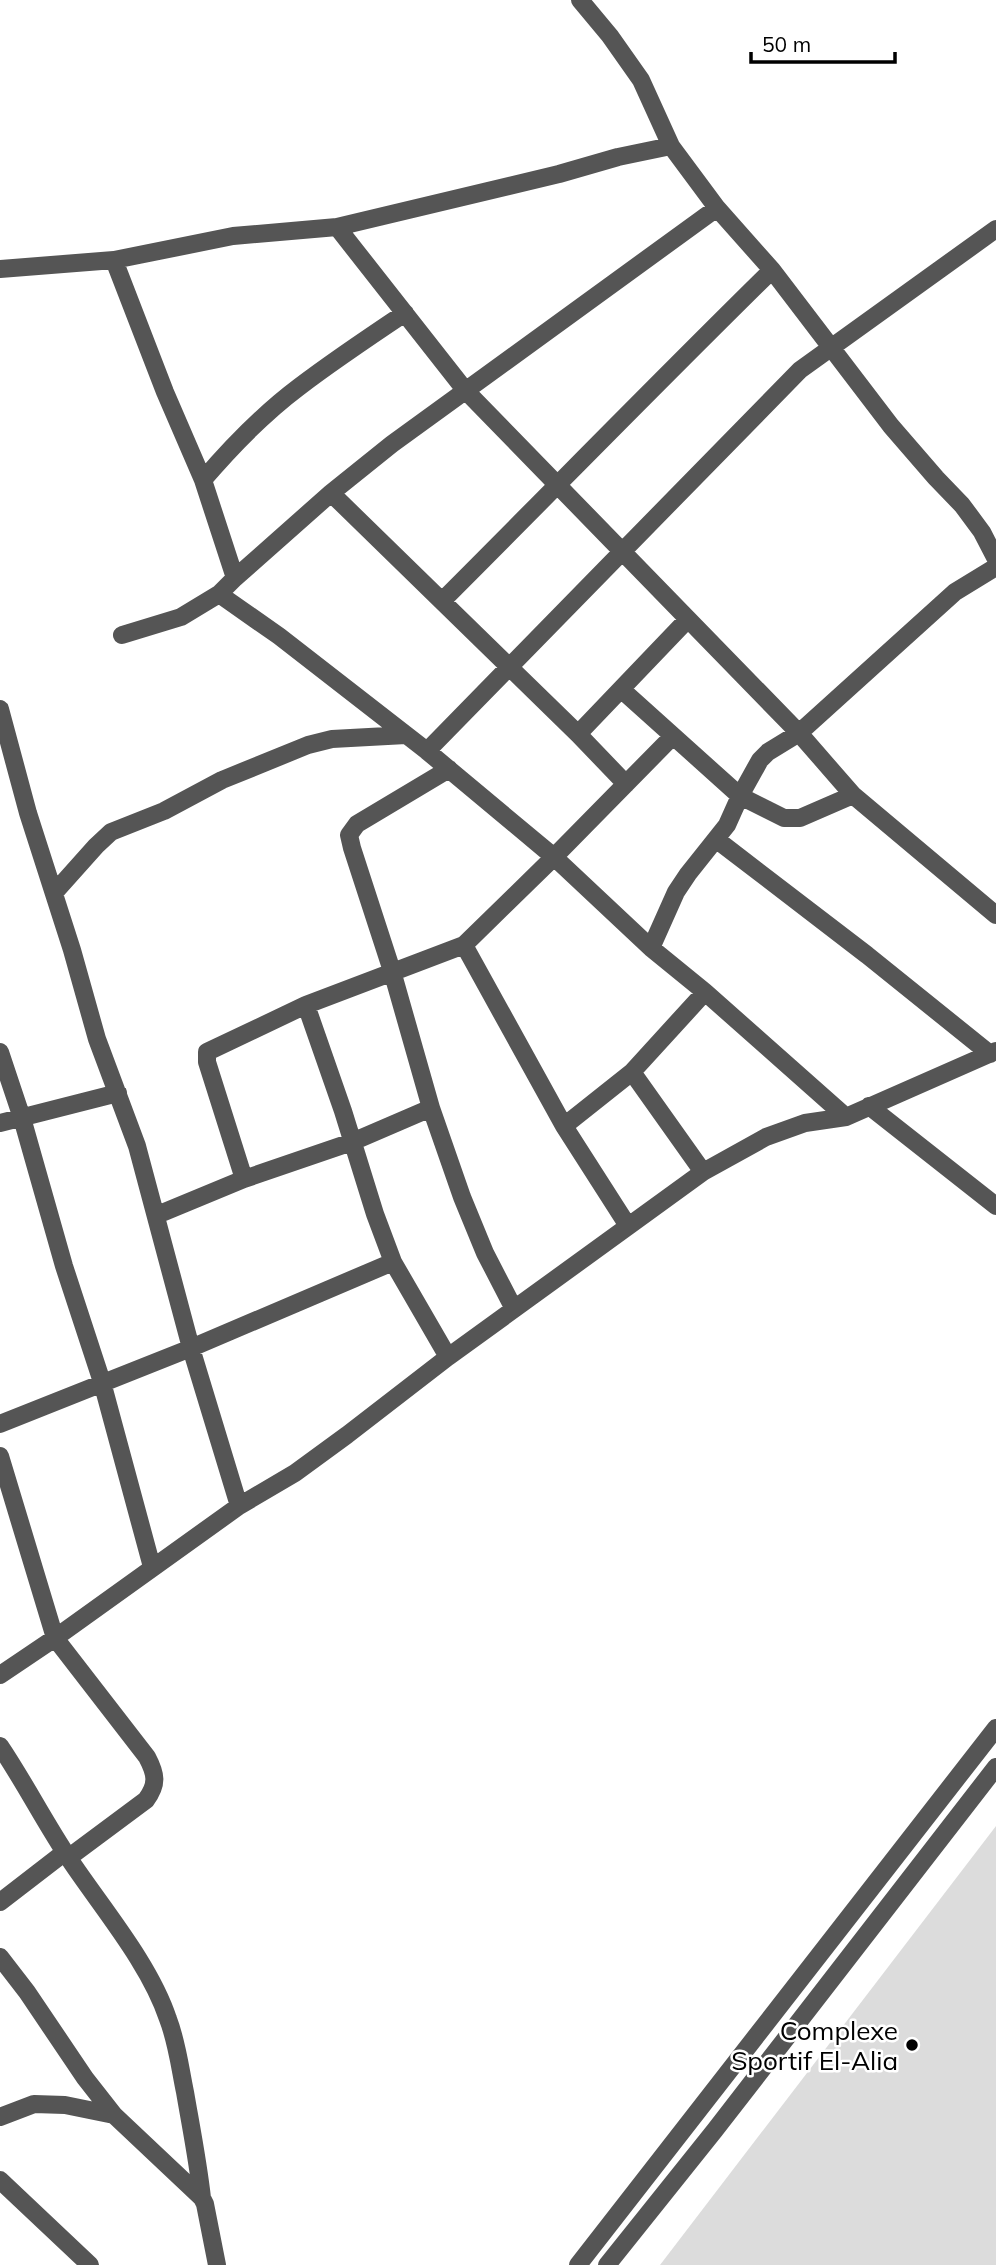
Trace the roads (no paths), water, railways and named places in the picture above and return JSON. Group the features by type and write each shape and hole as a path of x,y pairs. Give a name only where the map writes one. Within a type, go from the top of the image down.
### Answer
{"street":[{"path":"580,0 610,36 640,80 671,146 718,208 772,270 891,425 962,505 982,532 996,559"},
{"path":"0,269 114,260 233,236 337,227 671,146"},
{"path":"122,635 181,617 219,594 331,493 465,390 718,208"},
{"path":"337,227 465,390 557,487 799,733 853,795 996,915"},
{"path":"426,751 800,370 996,229"},
{"path":"114,260 165,392 203,480 235,578"},
{"path":"442,601 772,270"},
{"path":"203,480 244,435 298,387 405,313"},
{"path":"331,493 578,734 625,784"},
{"path":"651,947 676,892 727,825 760,760 799,733 955,592 996,568"},
{"path":"219,594 279,636 449,769 554,857 651,947 846,1117"},
{"path":"578,734 688,620"},
{"path":"622,690 740,796 783,818 793,819 853,795"},
{"path":"0,709 97,1039 137,1146 191,1348 239,1506"},
{"path":"54,893 111,832 164,811 222,780 308,745 332,739 406,735"},
{"path":"244,1179 206,1062 207,1052 306,1004 464,945 673,736"},
{"path":"449,769 357,824 349,835 431,1108 485,1253 514,1309"},
{"path":"0,1675 239,1506 295,1473 448,1357 703,1172 766,1138 805,1123 846,1117 993,1052 717,839"},
{"path":"464,945 564,1126 628,1226"},
{"path":"564,1126 632,1072 705,992"},
{"path":"306,1004 393,1262 448,1357"},
{"path":"0,1052 102,1382 152,1567"},
{"path":"632,1072 703,1172"},
{"path":"0,1124 118,1093"},
{"path":"869,1106 996,1206"},
{"path":"157,1215 244,1179 352,1142 431,1108"},
{"path":"0,1424 191,1348 393,1262"},
{"path":"0,1456 55,1638 148,1757 156,1781 155,1788 146,1800 0,1902"},
{"path":"578,2265 996,1728"},
{"path":"0,1746 66,1855 129,1945 160,1998 169,2020 217,2265"},
{"path":"607,2265 996,1767"},
{"path":"0,1957 114,2115 202,2198"},
{"path":"0,2117 34,2104 65,2105 114,2115"},
{"path":"0,2180 90,2265"}],"place":[{"name":"Complexe Sportif El-Alia","path":"912,2045"}]}
